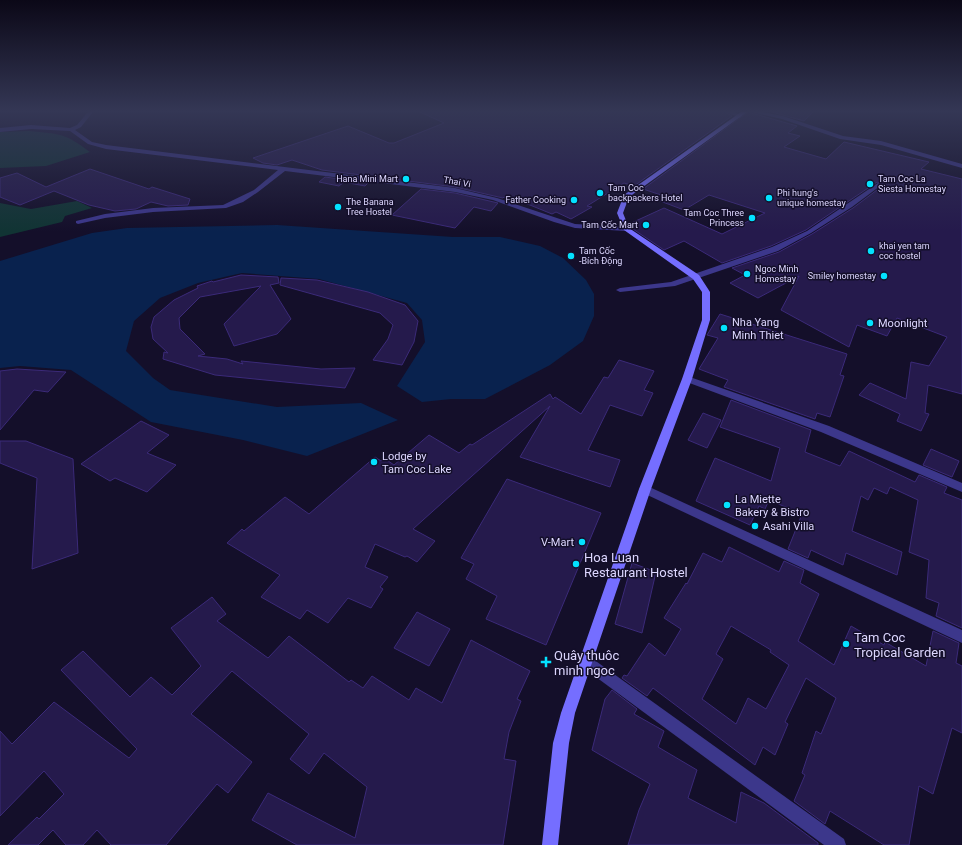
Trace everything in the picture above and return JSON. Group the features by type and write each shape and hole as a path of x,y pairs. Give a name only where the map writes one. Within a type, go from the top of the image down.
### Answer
{"main road":[{"path":"550,845 561,743 568,713 645,490 687,379 706,320 706,292 696,276 626,229 620,213 626,196 690,151"}],"street":[{"name":"Thai Vi","path":"142,151 456,190 495,198 556,221 575,226 626,229"},
{"path":"911,151 962,166"},
{"path":"78,222 105,216 153,210 224,208 234,204 270,181 283,169"},
{"path":"620,290 672,284 775,249 809,232 850,206 878,185"},
{"path":"687,379 825,429 962,488"},
{"path":"645,490 962,637"},
{"path":"586,661 838,845"}],"green space":[{"path":"0,151 90,152 46,166 0,168"},
{"path":"77,201 92,208 65,216 62,222 0,237 0,203 31,209"}],"water":[{"path":"277,225 453,237 500,237 540,246 563,258 586,280 594,294 594,316 583,341 550,365 485,399 451,399 422,402 397,386 425,342 422,320 407,303 319,279 242,273 198,283 160,298 134,321 126,351 153,378 170,390 277,407 361,403 398,420 307,456 243,440 151,422 71,370 20,366 0,368 0,261 92,233 127,228"}],"building":[{"path":"272,151 682,151 634,186 624,183 587,206 592,207 571,219 556,212 552,214 525,203 522,204 504,197 455,187 322,170 292,160 277,165 263,163 253,158"},
{"path":"694,151 800,151 826,159 834,151 884,151 929,162 921,169 962,179 962,394 928,385 925,413 929,414 921,431 897,421 900,414 859,395 870,383 906,399 911,362 929,366 947,337 897,318 887,336 857,325 849,347 781,310 799,276 758,298 730,283 745,275 732,268 779,252 812,234 853,208 881,187 882,184 877,182 806,230 771,246 722,263 684,241 664,250 630,227 629,224 664,208 722,234 765,213 709,195 684,210 660,201 667,197 643,189"},
{"path":"90,169 149,189 152,187 190,199 188,205 168,206 151,202 136,209 115,211 89,205 54,191 20,205 0,197 0,178 17,173 46,187"},
{"path":"325,177 368,183 365,186 344,182 339,186 319,182"},
{"path":"421,189 455,193 498,203 491,211 474,207 455,228 392,215"},
{"path":"241,275 278,277 279,283 270,285 291,319 277,334 234,346 224,324 261,286 200,297 179,318 180,329 205,354 198,356 227,359 243,364 241,361 321,369 355,368 345,388 215,375 163,359 164,352 168,353 153,339 151,327 154,317 174,300 198,288 197,286 212,281"},
{"path":"281,278 317,280 368,292 405,305 418,321 414,342 402,365 373,360 388,339 393,325 380,313 280,285"},
{"path":"720,314 847,354 840,375 844,376 830,417 817,413 815,419 724,387 728,380 699,369 718,338 707,335"},
{"path":"619,360 654,371 644,390 653,393 642,416 610,405 588,450 620,460 610,487 520,457 550,406 413,529 435,541 417,562 407,556 405,557 375,544 365,567 388,577 380,587 383,589 371,608 348,598 328,623 307,610 300,619 261,597 280,575 227,543 242,529 244,531 285,497 309,514 375,457 381,461 384,458 394,465 429,435 459,453 470,444 472,445 550,394 553,399 555,397 581,414 604,377 608,378"},
{"path":"17,369 66,372 48,392 34,390 0,430 0,371"},
{"path":"731,400 811,430 805,452 840,466 849,451 915,482 919,475 947,487 944,493 962,500 962,628 936,616 939,603 926,598 929,560 909,552 918,500 890,487 887,494 874,488 868,500 861,496 852,531 902,552 897,575 846,553 843,565 811,550 808,558 788,549 802,514 769,500 765,509 759,506 750,525 696,501 715,458 771,481 780,448 720,427"},
{"path":"703,413 721,420 707,448 688,440"},
{"path":"141,421 169,435 147,453 176,465 147,492 115,478 110,481 81,464"},
{"path":"0,441 26,441 73,459 78,553 32,569 37,478 0,463"},
{"path":"931,449 959,461 952,477 923,465"},
{"path":"507,479 601,513 546,645 486,619 497,596 466,579 474,564 461,558"},
{"path":"729,547 779,572 784,561 804,570 800,583 819,594 798,641 834,665 851,626 884,645 885,642 926,666 933,631 959,643 956,663 962,666 962,733 952,728 933,794 919,786 909,845 884,845 830,811 825,824 794,801 805,775 802,773 816,731 821,734 836,698 806,678 785,722 788,724 775,755 763,747 755,765 653,688 647,696 622,678 624,675 627,676 649,643 665,656 681,629 664,618 686,583 687,584 703,553 722,562","holes":["731,626 771,650 770,652 789,665 766,709 748,698 736,724 702,699 723,659 716,654"]},
{"path":"632,563 656,572 642,633 615,624"},
{"path":"212,597 226,614 217,621 268,658 289,636 349,682 351,680 363,688 372,676 409,700 416,688 442,703 471,640 530,671 517,699 521,701 509,732 504,759 516,761 503,845 297,845 252,820 268,793 355,838 367,787 324,753 309,774 290,759 309,734 232,671 191,714 252,762 228,793 217,784 166,845 111,845 97,830 83,845 66,845 53,830 38,845 8,845 37,817 39,819 64,794 44,771 0,816 0,731 12,744 54,702 129,758 137,749 61,670 83,651 130,697 151,677 172,695 201,666 171,628"},
{"path":"417,612 450,629 429,666 394,648"},
{"path":"612,690 637,709 634,714 664,731 658,747 697,770 688,798 736,823 741,792 764,803 818,843 818,845 628,845 639,810 650,784 592,750 605,699"}],"place":[{"name":"Hana Mini Mart","path":"406,179"},
{"name":"Tam Coc La Siesta Homestay","path":"870,184"},
{"name":"Tam Coc backpackers Hotel","path":"600,193"},
{"name":"Phi hung's unique homestay","path":"769,198"},
{"name":"Father Cooking","path":"574,200"},
{"name":"The Banana Tree Hostel","path":"338,207"},
{"name":"Tam Coc Three Princess","path":"752,218"},
{"name":"Tam Cốc Mart","path":"646,225"},
{"name":"khai yen tam coc hostel","path":"871,251"},
{"name":"Tam Cốc -Bích Động","path":"571,256"},
{"name":"Ngoc Minh Homestay","path":"747,274"},
{"name":"Smiley homestay","path":"884,276"},
{"name":"Moonlight","path":"870,323"},
{"name":"Nha Yang Minh Thiet","path":"724,328"},
{"name":"Lodge by Tam Coc Lake","path":"374,462"},
{"name":"La Miette Bakery & Bistro","path":"727,505"},
{"name":"Asahi Villa","path":"755,526"},
{"name":"V-Mart","path":"582,542"},
{"name":"Hoa Luan Restaurant Hostel","path":"576,564"},
{"name":"Tam Coc Tropical Garden","path":"846,644"},
{"name":"Quây thuôc minh ngoc","path":"546,662"}]}
